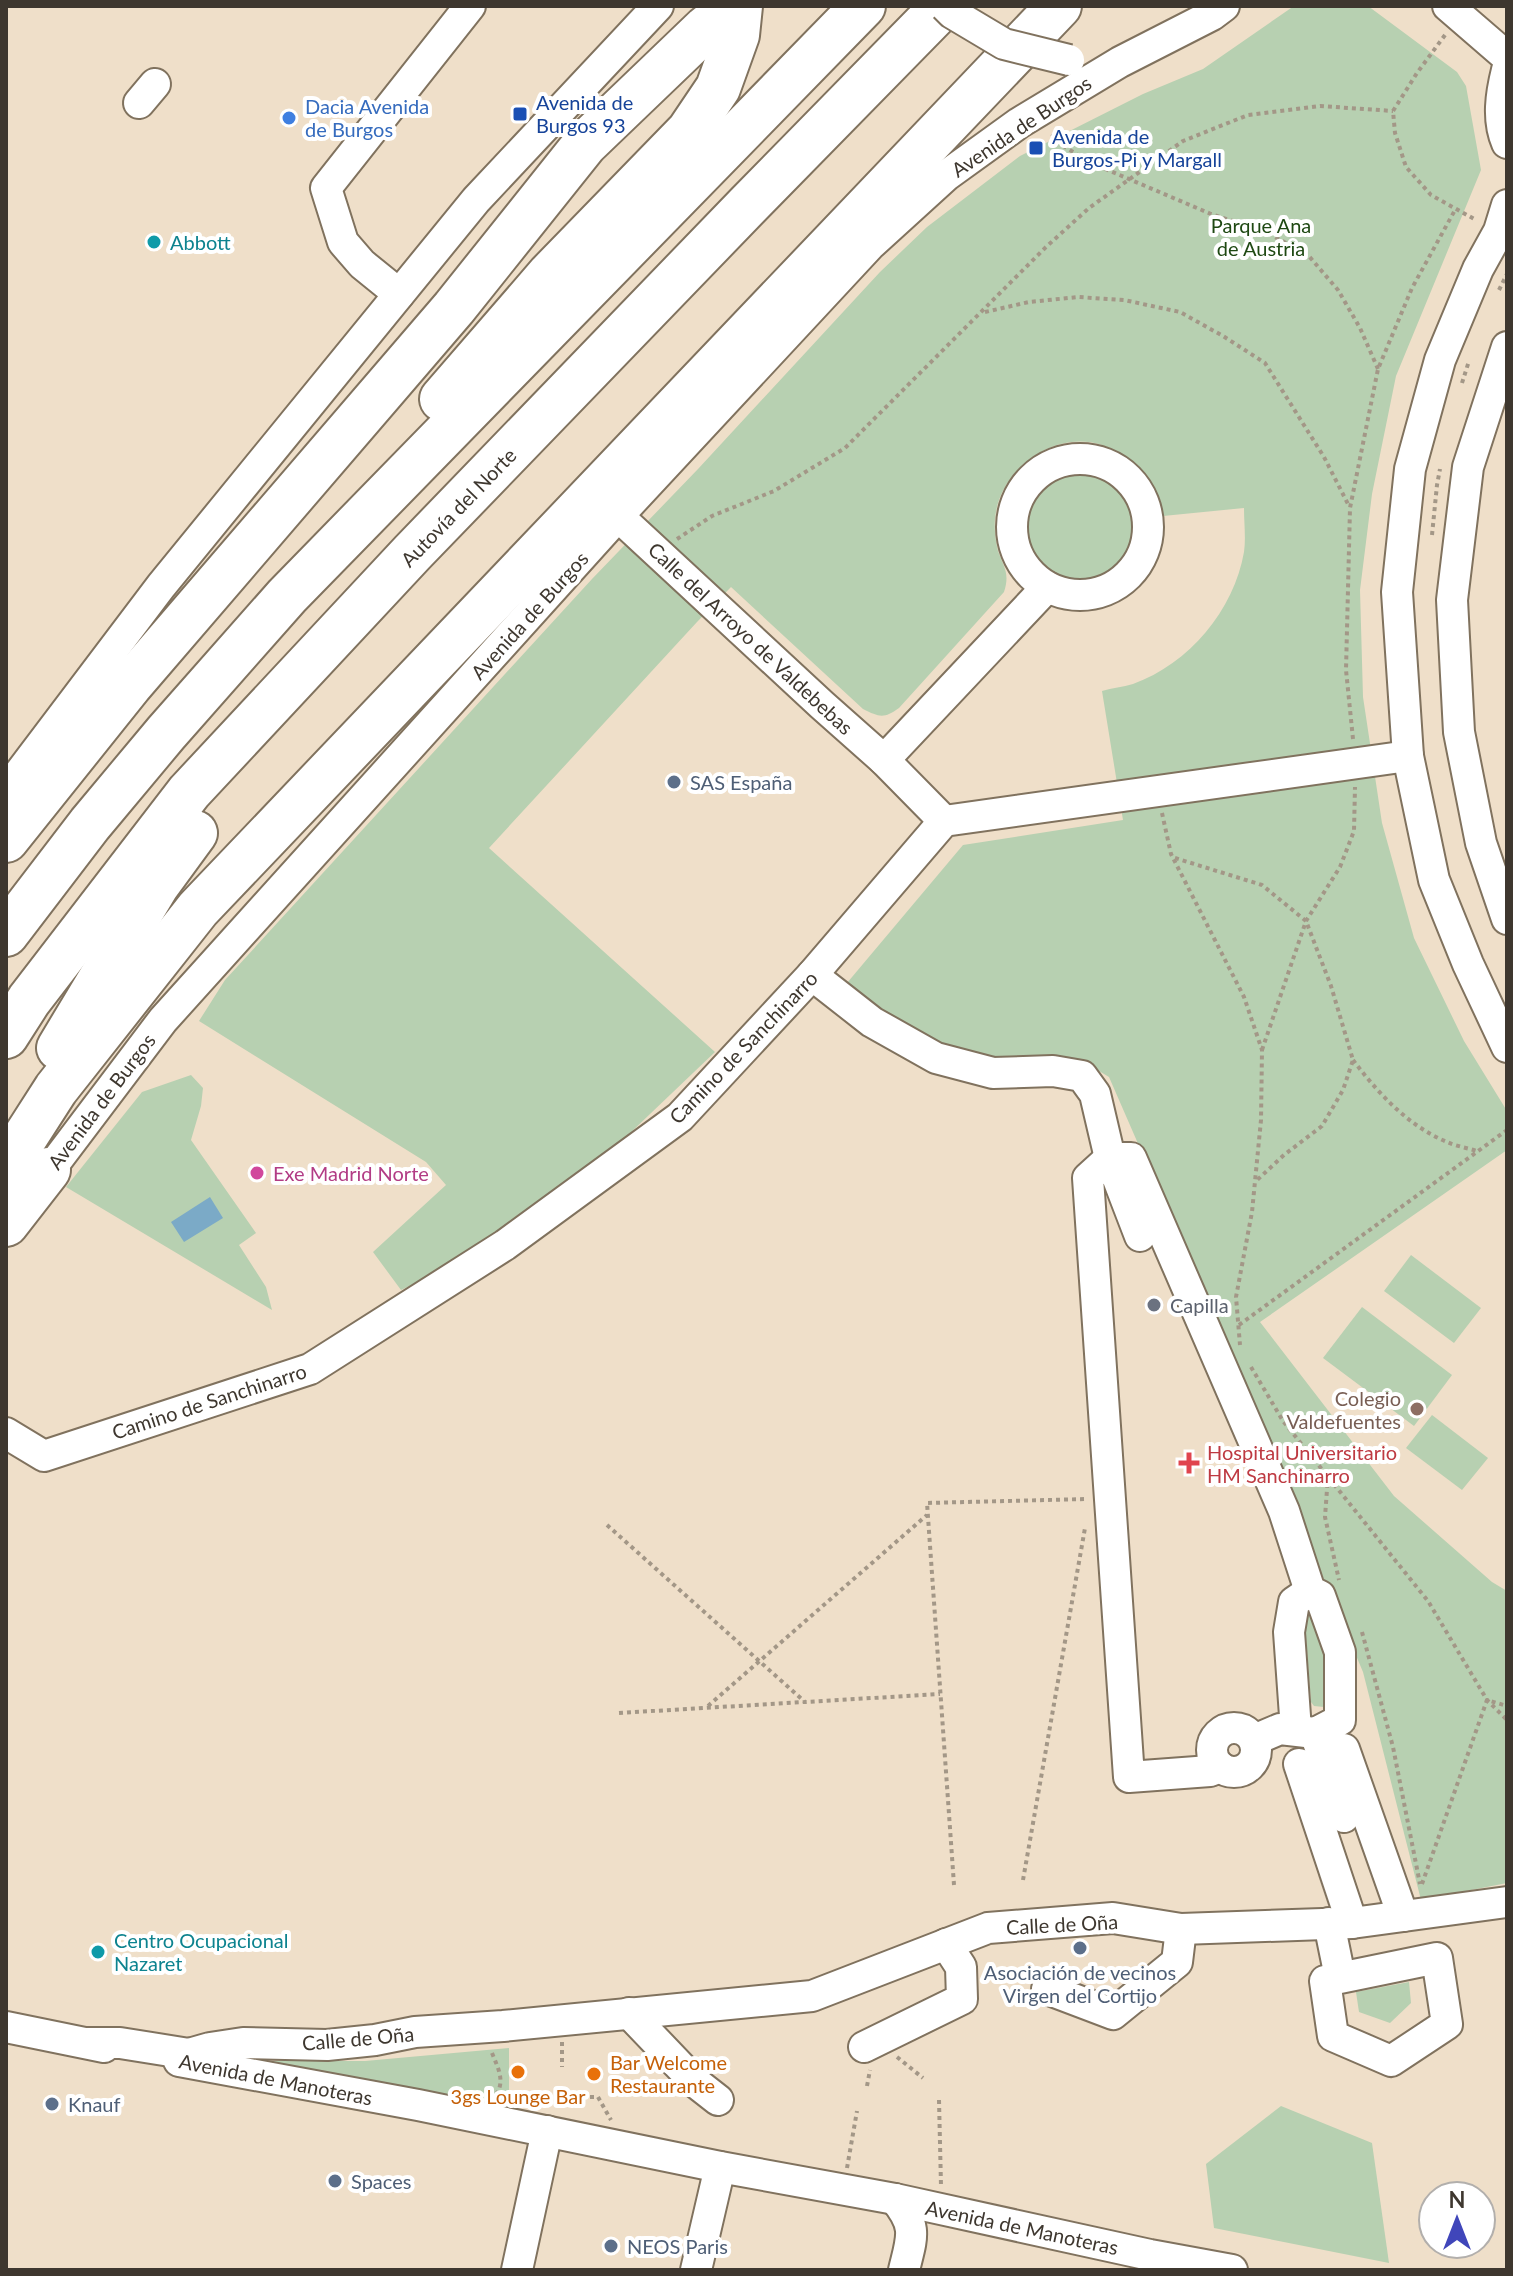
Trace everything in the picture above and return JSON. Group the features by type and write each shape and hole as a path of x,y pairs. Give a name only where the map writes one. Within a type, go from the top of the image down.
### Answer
{"highway":[{"path":"6,934 90,824 166,733 316,566 863,6"},
{"name":"Autovía del Norte","path":"6,1036 29,1000 189,792 412,553 944,6"},
{"path":"6,1224 56,1089 198,909 1059,6"},
{"path":"316,566 344,513 550,274 689,131 718,88 737,16"},
{"path":"6,840 130,685 454,308 585,144 706,28 737,16"},
{"path":"6,1136 157,885 235,778 412,553"}],"street":[{"path":"399,294 362,264 343,242 326,188 470,6"},
{"path":"6,791 161,586 476,200 658,6"},
{"name":"Avenida de Burgos","path":"944,6 1004,44 1069,60 1120,62"},
{"name":"Avenida de Burgos","path":"6,1236 27,1168 618,516 870,245 936,185 1019,123 1120,62 1224,6"},
{"path":"1454,11 1507,57"},
{"path":"1507,70 1500,96 1503,134 1507,143"},
{"path":"1503,218 1440,360 1410,469 1397,592 1408,756 1434,880 1468,964 1507,1047"},
{"path":"1507,347 1468,467 1452,600 1459,732 1481,843 1507,919"},
{"path":"1075,460 1097,461 1117,470 1134,485 1145,506 1149,529 1144,552 1132,572 1114,587 1092,595 1069,595 1047,587 1030,573 1018,555 1012,534 1014,513 1022,492 1036,476 1054,464 1075,460"},
{"name":"Calle del Arroyo de Valdebebas","path":"618,516 884,760 944,821"},
{"path":"884,760 1047,587"},
{"path":"944,821 1408,756"},
{"name":"Camino de Sanchinarro","path":"6,1433 44,1456 310,1369 505,1245 680,1117 812,975 944,821"},
{"path":"812,975 872,1022 936,1058 993,1073 1053,1071 1082,1076 1095,1094 1110,1158 1140,1236"},
{"path":"1110,1158 1131,1158 1284,1511 1310,1591 1320,1596 1340,1652 1340,1720 1306,1732 1280,1729 1254,1740 1244,1730 1230,1728 1214,1741 1213,1755 1220,1767 1210,1771 1129,1777 1088,1178 1110,1158"},
{"path":"1310,1591 1294,1602 1289,1632 1306,1732 1346,1825"},
{"path":"1340,1977 1346,1825 1344,1749"},
{"path":"1299,1764 1412,1915 1424,1960"},
{"name":"Calle de Oña","path":"88,2043 120,2043 189,2054 243,2043 327,2045 375,2040 414,2024 489,2027 812,1996 988,1928 1113,1918 1181,1929 1340,1923 1507,1902"},
{"path":"1047,1989 1113,2014 1177,1962 1181,1929"},
{"path":"864,2047 962,1999 961,1967 946,1944"},
{"path":"1437,1958 1447,2024 1391,2061 1333,2036 1325,1981 1340,1977 1437,1958"},
{"path":"629,2013 695,2082 718,2100"},
{"path":"6,2024 119,2032 210,2048 274,2079"},
{"name":"Avenida de Manoteras","path":"6,2024 88,2043 943,2209 1148,2262 1232,2270"},
{"path":"517,2270 547,2131"},
{"path":"696,2270 720,2167"},
{"name":"Avenida de Manoteras","path":"895,2199 911,2222 904,2270"},
{"path":"911,2238 919,2221 943,2209"}],"path":[{"path":"1454,11 1393,111 1395,133 1406,167 1431,195 1455,210 1503,218"},
{"path":"657,552 712,516 774,491 845,448 1046,247 1089,208 1183,141 1248,115 1320,106 1393,111"},
{"path":"1052,134 1062,145 1089,162 1211,214 1264,231 1308,255 1338,290 1360,328 1378,369"},
{"path":"1241,1350 1236,1297 1252,1212 1261,1120 1262,1050 1306,921 1340,867 1354,831 1355,763 1346,670 1350,508 1378,369 1412,288 1455,210"},
{"path":"982,312 1029,302 1078,297 1124,300 1180,312 1265,363 1324,457 1350,508"},
{"path":"1158,791 1173,857 1244,997 1262,1050"},
{"path":"1173,857 1262,885 1306,921 1331,986 1353,1060 1377,1093 1409,1120 1445,1142 1477,1151"},
{"path":"1255,1183 1284,1155 1322,1126 1343,1090 1353,1060"},
{"path":"1239,1325 1507,1130"},
{"path":"1248,1361 1283,1421 1428,1601 1487,1700 1507,1720"},
{"path":"1328,1476 1325,1517 1340,1582"},
{"path":"954,1885 927,1503 1090,1499"},
{"path":"1023,1880 1087,1514"},
{"path":"706,1708 927,1515"},
{"path":"607,1525 805,1702"},
{"path":"1361,1629 1393,1747 1421,1886 1487,1700"},
{"path":"619,1713 940,1694"},
{"path":"1487,1700 1507,1706"},
{"path":"479,2117 500,2090 501,2074 489,2047 489,2027"},
{"path":"562,2093 562,2097 598,2097 608,2115"},
{"path":"939,2100 943,2209"},
{"path":"843,2189 857,2111"}],"green space":[{"name":"Parque Ana de Austria","path":"1294,6 1368,6 1457,72 1466,86 1481,170 1396,376 1372,494 1360,590 1363,697 1382,823 1414,938 1464,1041 1507,1111 1507,1150 1260,1322 1394,1496 1492,1582 1507,1591 1507,1883 1421,1900 1363,1672 1109,1077 1081,1060 989,1058 947,1046 889,1018 847,983 963,845 1123,820 1102,691 1133,684 1153,675 1173,663 1206,632 1239,574 1245,547 1244,508 1163,516 1155,491 1143,472 1126,456 1102,445 1065,443 1032,458 1006,485 998,502 995,531 1006,575 1004,592 899,708 885,715 863,709 731,587 489,848 715,1052 606,1156 453,1265 401,1290 373,1252 446,1185 426,1162 199,1021 225,980 592,579 880,272 927,227 1020,156 1143,94 1203,69"},
{"path":"1080,470 1101,474 1120,486 1132,505 1136,526 1132,547 1120,566 1101,578 1080,582 1059,578 1040,566 1028,547 1024,526 1028,505 1040,486 1059,474"},
{"path":"191,1075 203,1088 191,1140 256,1233 239,1245 266,1287 272,1310 66,1187 142,1092"},
{"path":"1411,1255 1481,1308 1454,1343 1384,1291"},
{"path":"1362,1307 1452,1375 1414,1426 1323,1358"},
{"path":"1432,1415 1488,1458 1462,1490 1406,1448"},
{"path":"1315,1611 1325,1642 1330,1702 1324,1707 1314,1706 1311,1702 1304,1614"},
{"path":"1409,1982 1411,2003 1390,2023 1359,2012 1356,1992"},
{"path":"509,2048 509,2109 262,2061 365,2061"},
{"path":"1281,2106 1372,2143 1389,2263 1214,2228 1206,2164"}],"water":[{"path":"210,1197 223,1218 184,1242 171,1222"}],"place":[{"name":"Avenida de Burgos 93","path":"520,114"},
{"name":"Dacia Avenida de Burgos","path":"289,118"},
{"name":"Avenida de Burgos-Pi y Margall","path":"1036,148"},
{"name":"Abbott","path":"154,242"},
{"name":"SAS España","path":"674,782"},
{"name":"Exe Madrid Norte","path":"257,1173"},
{"name":"Capilla","path":"1154,1305"},
{"name":"Colegio Valdefuentes","path":"1417,1409"},
{"name":"Hospital Universitario HM Sanchinarro","path":"1189,1463"},
{"name":"Asociación de vecinos Virgen del Cortijo","path":"1080,1948"},
{"name":"Centro Ocupacional Nazaret","path":"98,1952"},
{"name":"3gs Lounge Bar","path":"518,2072"},
{"name":"Bar Welcome Restaurante","path":"594,2074"},
{"name":"Knauf","path":"52,2104"},
{"name":"Spaces","path":"335,2181"},
{"name":"NEOS Paris","path":"611,2246"}]}
